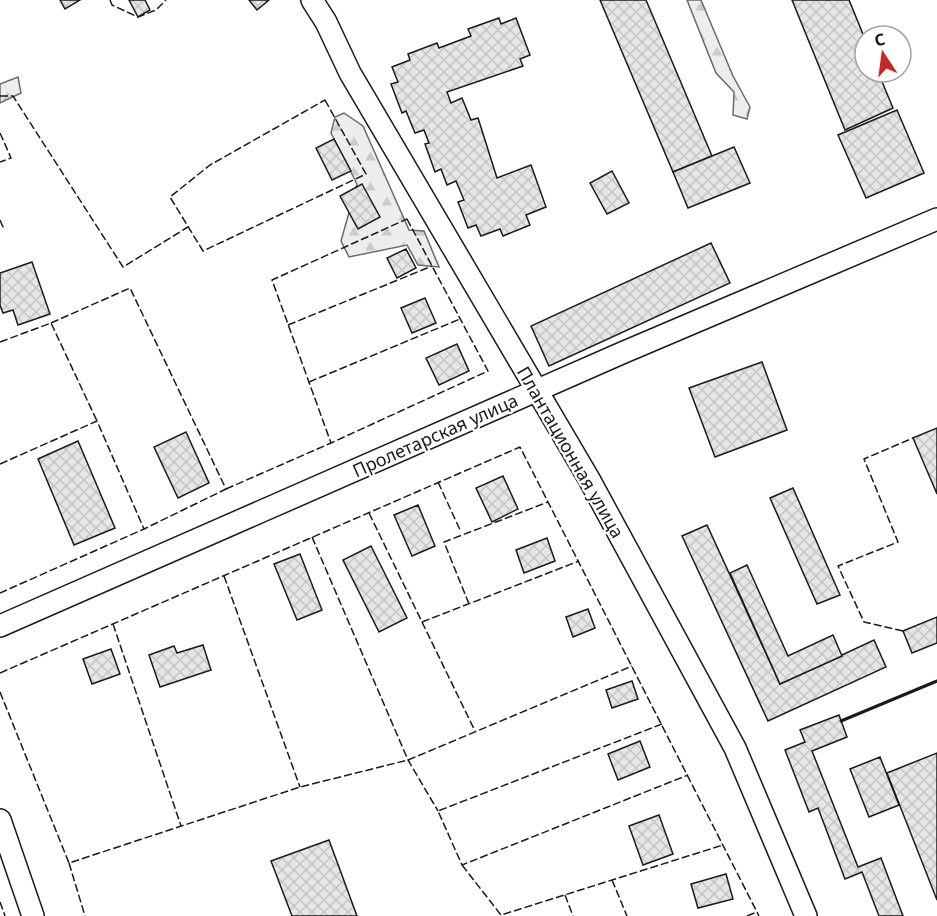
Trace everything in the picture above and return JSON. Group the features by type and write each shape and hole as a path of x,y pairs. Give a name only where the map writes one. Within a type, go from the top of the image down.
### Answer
{"street":[{"name":"Плантационная улица","path":"312,0 327,22 350,73 589,479 735,748 807,916"},
{"name":"Пролетарская улица","path":"0,626 537,390 937,219"},
{"path":"0,820 33,916"}],"green space":[{"path":"687,0 701,0 733,76 750,107 747,119 733,115 734,92 716,73"},
{"path":"18,77 21,93 0,103 0,84"},
{"path":"344,113 363,126 409,230 424,231 439,267 418,265 407,245 349,257 341,241 357,184 331,133 335,117"}],"building":[{"path":"60,0 80,0 65,9"},
{"path":"129,0 145,0 150,10 138,17"},
{"path":"249,0 269,0 257,10"},
{"path":"600,0 646,0 712,156 673,172"},
{"path":"792,0 849,0 859,24 853,24 853,84 883,84 893,108 845,130"},
{"path":"499,18 501,24 516,18 530,55 520,59 523,66 447,92 451,103 462,98 471,120 478,118 497,178 531,165 546,207 526,215 530,225 503,236 500,229 481,236 476,225 468,228 458,202 464,200 456,181 447,185 441,169 435,172 425,144 429,143 424,130 415,133 406,111 402,113 391,84 398,82 392,67 410,60 408,54 437,43 439,48 471,36 468,29"},
{"path":"897,110 924,173 866,198 838,135"},
{"path":"334,139 351,171 332,180 316,148"},
{"path":"734,147 750,183 688,208 673,172"},
{"path":"612,171 629,203 607,214 590,183"},
{"path":"362,184 380,217 358,229 340,196"},
{"path":"711,243 730,283 549,366 531,326"},
{"path":"406,249 416,268 397,278 387,258"},
{"path":"32,262 50,314 18,325 13,310 3,313 0,305 0,273"},
{"path":"425,298 436,323 412,333 401,308"},
{"path":"457,344 469,371 439,385 426,358"},
{"path":"762,362 787,430 715,457 689,388"},
{"path":"937,428 937,494 913,438"},
{"path":"186,432 209,483 178,498 154,447"},
{"path":"78,441 115,528 74,545 38,459"},
{"path":"503,476 518,509 492,522 476,488"},
{"path":"793,488 840,595 817,604 770,498"},
{"path":"418,505 435,546 412,556 394,515"},
{"path":"707,525 780,684 874,640 886,667 768,721 682,536"},
{"path":"547,538 555,561 524,573 516,550"},
{"path":"371,546 407,618 379,632 343,560"},
{"path":"300,554 322,610 297,620 274,564"},
{"path":"747,565 788,656 833,635 842,656 780,684 730,573"},
{"path":"588,609 595,628 573,637 566,617"},
{"path":"937,617 937,643 912,653 903,631"},
{"path":"203,645 211,670 160,687 149,655 174,646 177,653"},
{"path":"111,649 120,674 92,684 83,659"},
{"path":"632,681 638,699 612,708 606,690"},
{"path":"839,715 847,737 812,751 858,867 881,858 903,916 879,916 862,872 845,879 818,808 809,812 785,750 805,742 800,730"},
{"path":"640,741 650,767 618,780 608,754"},
{"path":"937,753 937,900 887,773"},
{"path":"880,757 899,805 869,817 850,769"},
{"path":"659,815 673,854 643,865 629,826"},
{"path":"329,840 357,916 292,916 271,861"},
{"path":"726,874 733,899 698,908 691,884"}],"fence":[{"path":"110,0 112,5 138,17 156,10 166,0"},
{"path":"0,96 13,96 123,267 188,227"},
{"path":"325,100 366,174 203,251 170,197 210,165 325,100"},
{"path":"0,133 11,158 0,162"},
{"path":"407,219 488,371 331,443 272,280 407,219"},
{"path":"0,220 3,227 0,228"},
{"path":"288,325 432,266"},
{"path":"51,323 130,288 226,489 144,529"},
{"path":"309,382 460,319"},
{"path":"0,342 51,323 97,421"},
{"path":"0,464 97,421 144,529 0,593"},
{"path":"903,631 864,622 838,566 898,542 864,459 913,438"},
{"path":"226,489 331,443"},
{"path":"0,673 520,447 759,916"},
{"path":"438,482 461,532"},
{"path":"469,604 444,542 548,502"},
{"path":"369,513 475,731"},
{"path":"312,537 408,760 438,811"},
{"path":"422,622 579,561"},
{"path":"224,576 300,787"},
{"path":"113,624 181,826"},
{"path":"0,692 69,863 300,787 408,760 632,666"},
{"path":"662,724 438,811 462,865 688,775"},
{"path":"462,865 501,915 723,845"},
{"path":"69,863 85,916"},
{"path":"612,880 627,916"},
{"path":"565,895 573,916"},
{"path":"0,902 5,916"},
{"path":"747,916 757,912"}],"wall":[{"path":"841,721 937,681"}]}
